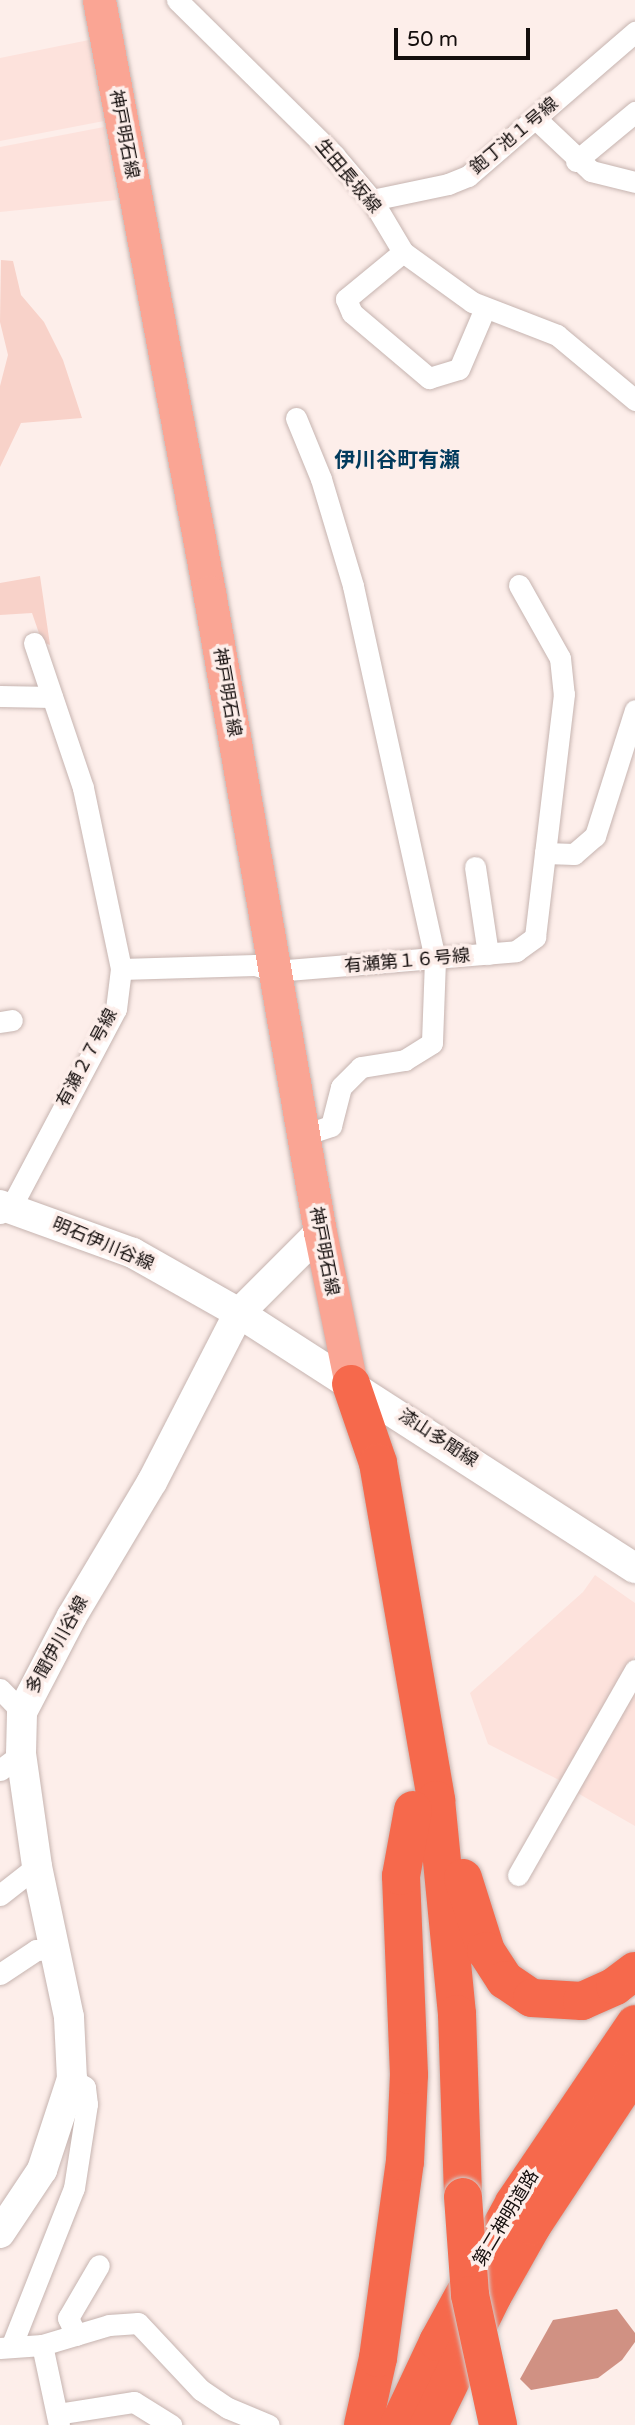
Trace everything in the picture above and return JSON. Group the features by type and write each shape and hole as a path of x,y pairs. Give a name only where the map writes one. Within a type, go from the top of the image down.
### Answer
{"highway":[{"path":"351,1384 378,1463 457,2014 455,2298 482,2425"},
{"path":"425,1805 478,1933 505,1980 531,1998 565,2004 599,1995 635,1971"},
{"path":"363,2425 379,2358 405,2162 409,2062 401,1876 425,1805"},
{"name":"第二神明道路","path":"399,2425 438,2342 514,2203 635,2024"},
{"name":"第二神明道路","path":"429,2425 532,2226 635,2070"},
{"path":"455,2198 470,2295 498,2425"},
{"path":"435,2425 453,2376"}],"main road":[{"name":"神戸明石線","path":"99,0 320,1232 351,1384"}],"street":[{"name":"生田長坂線","path":"177,0 334,155 372,200 403,252 485,308 557,335 635,400"},
{"name":"鉋丁池１号線","path":"372,200 448,184 468,176 635,32"},
{"path":"576,161 635,112"},
{"path":"535,118 576,161 591,172 635,182"},
{"path":"403,252 346,299 352,313 429,378 459,369 485,308"},
{"path":"296,418 321,479 353,586 435,960 432,1043 405,1060 361,1067 341,1087 331,1126 303,1135"},
{"path":"519,585 560,658 565,694 545,853 574,854 595,836 635,710"},
{"name":"有瀬２７号線","path":"4,1208 116,1009 121,968 83,788 34,643"},
{"path":"0,696 52,697"},
{"name":"有瀬第１６号線","path":"275,971 435,960 516,951 535,937 545,853"},
{"path":"475,867 488,954"},
{"path":"121,968 256,965 275,971"},
{"name":"明石伊川谷線","path":"4,1208 133,1253 239,1312"},
{"name":"多聞伊川谷線","path":"0,2233 42,2171 72,2079 69,2017 57,1949 11,1762 22,1712 72,1616 152,1482 239,1312 320,1232"},
{"name":"漆山多聞線","path":"239,1312 635,1568"},
{"path":"518,1875 635,1670"},
{"path":"0,1689 22,1712"},
{"path":"0,1895 37,1866"},
{"path":"0,1974 36,1950 57,1949"},
{"path":"72,2079 85,2087 84,2148 74,2188 5,2348 42,2345 109,2325 138,2323 201,2390 228,2409 269,2425"},
{"path":"76,2335 68,2318 99,2265"},
{"path":"42,2345 58,2419 134,2402 171,2425"},
{"path":"134,2402 136,2425"}],"shaded area":[{"path":"89,40 104,121 0,141 0,58"},
{"path":"104,127 117,200 0,212 0,147"},
{"path":"1,260 13,261 21,295 44,322 63,360 82,418 21,423 0,467 0,386 8,355 0,322"},
{"path":"40,576 50,645 42,642 32,613 0,615 0,583"},
{"path":"595,1575 635,1603 635,1655 563,1782 488,1744 470,1693 583,1592"},
{"path":"635,1682 635,1826 574,1791"},
{"path":"617,2309 635,2333 635,2342 622,2360 598,2378 531,2390 520,2379 553,2320"}],"district":[{"name":"伊川谷町有瀬","path":"397,461"}]}
